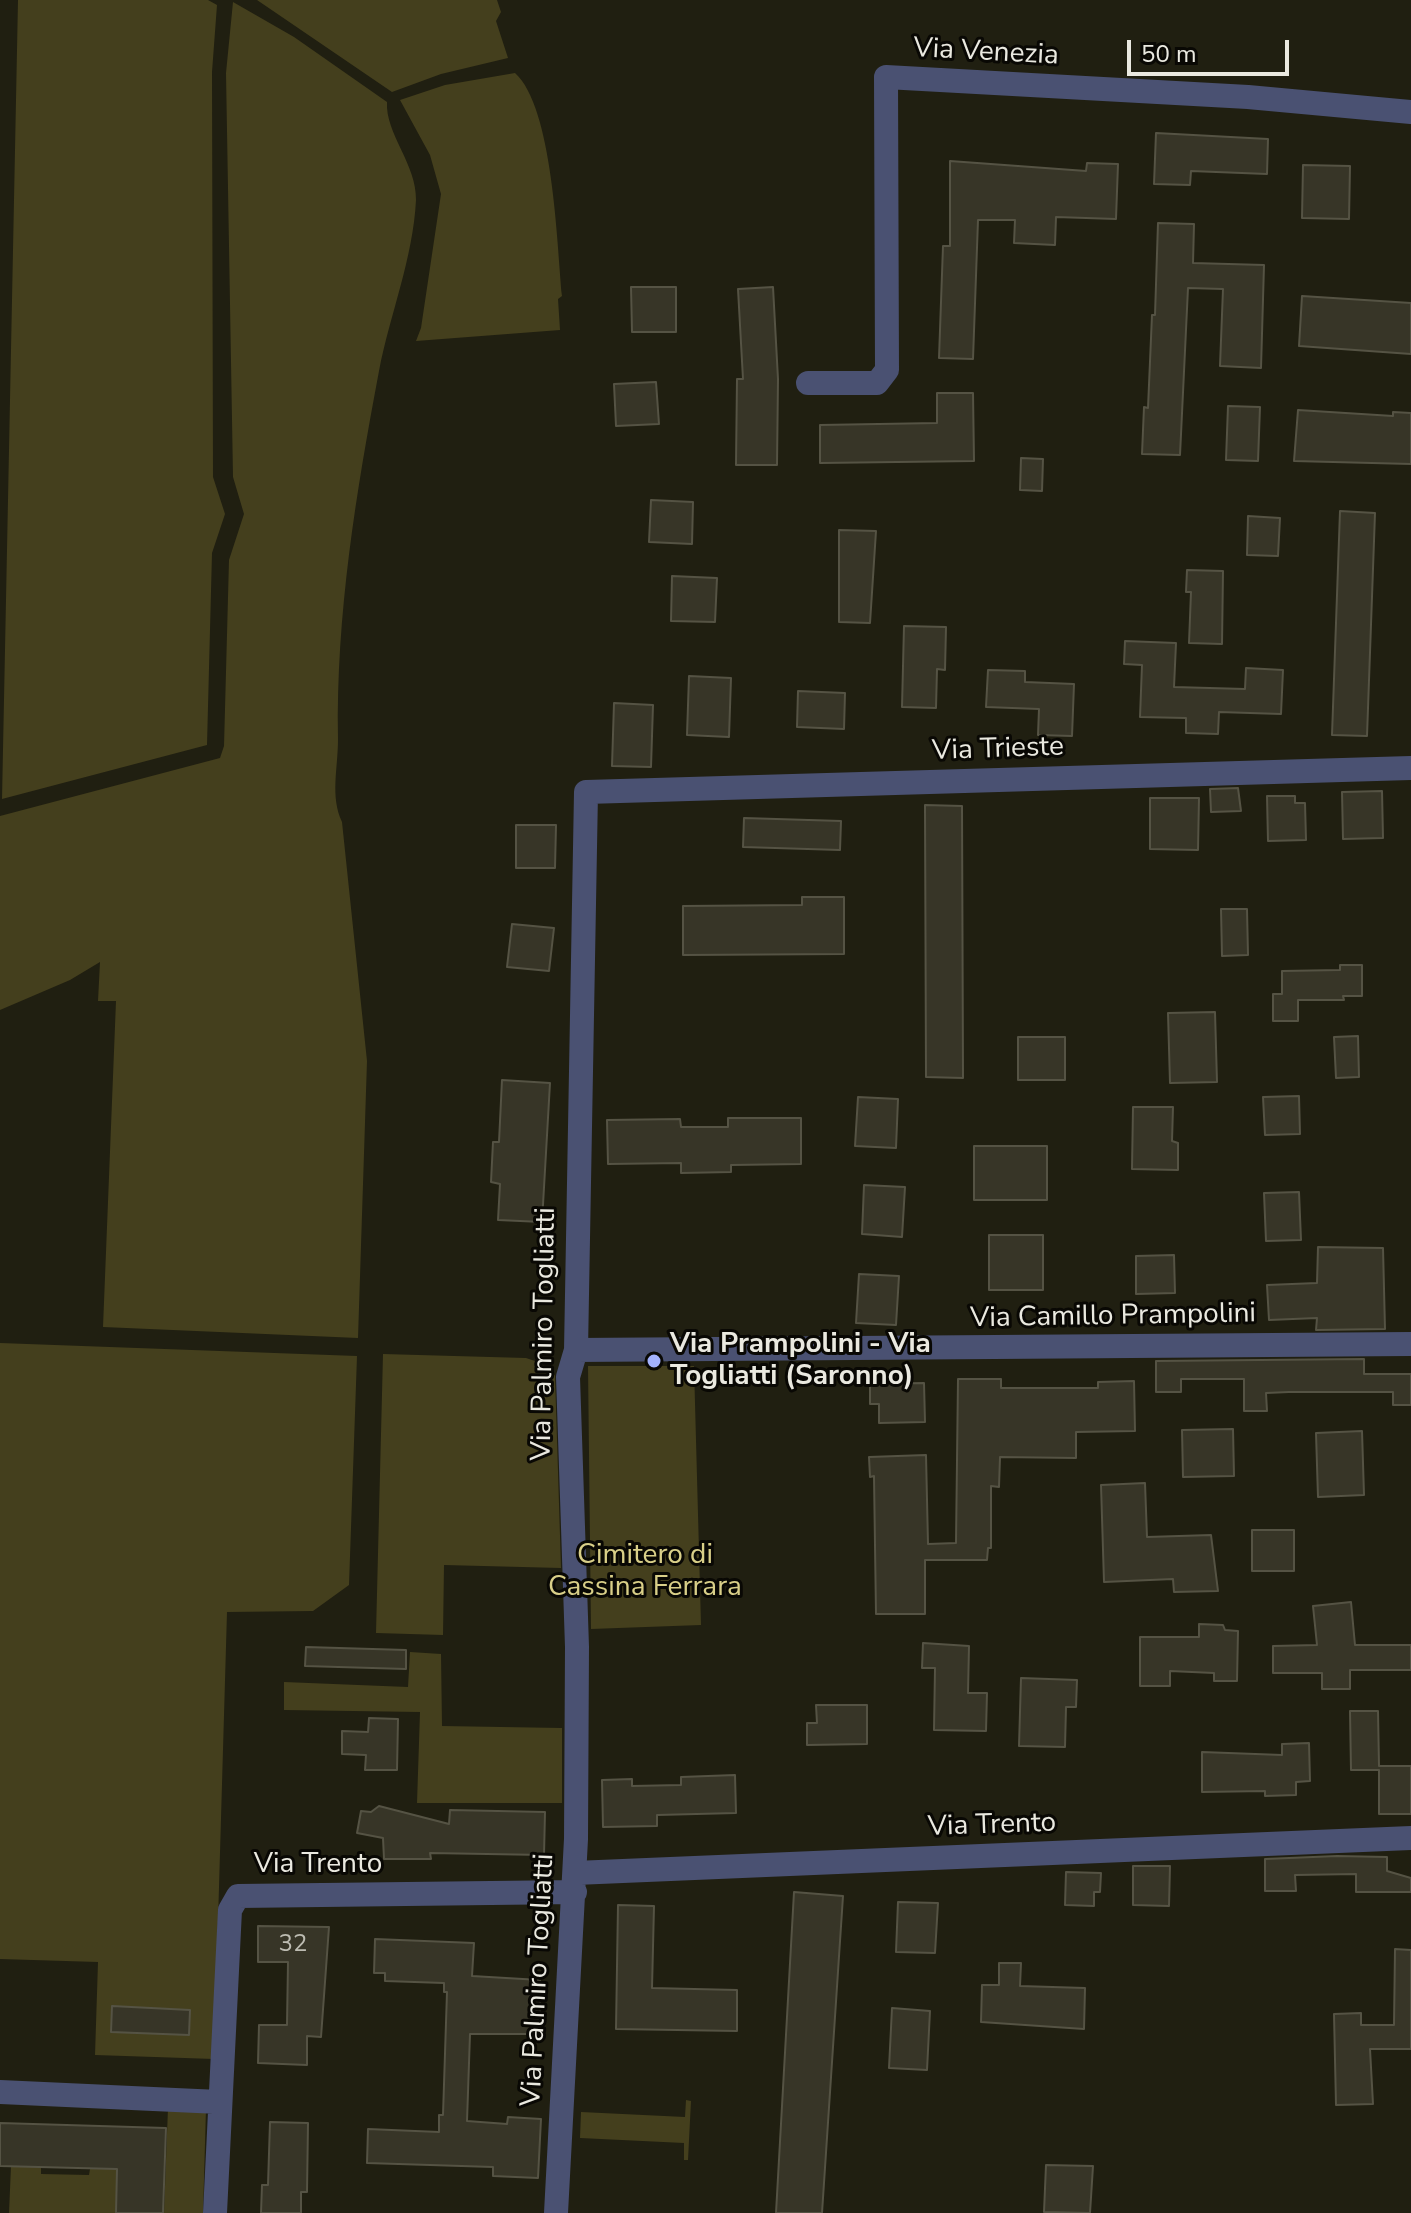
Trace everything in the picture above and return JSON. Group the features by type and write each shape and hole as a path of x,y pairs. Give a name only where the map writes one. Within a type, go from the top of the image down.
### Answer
{"street":[{"name":"Via Venezia","path":"808,383 877,383 887,370 886,77 1248,97 1411,112"},
{"name":"Via Trieste","path":"586,792 1411,768"},
{"name":"Via Palmiro Togliatti","path":"556,2213 567,1970 575,1882 577,1647 568,1377 576,1350 586,792"},
{"name":"Via Camillo Prampolini","path":"576,1350 1411,1344"},
{"name":"Via Trento","path":"215,2213 230,1910 238,1896 575,1882 1411,1838"},
{"path":"0,2092 219,2102"}],"green space":[{"path":"18,0 208,0 217,5 212,72 213,477 225,514 212,553 207,745 2,799"},
{"path":"257,0 497,0 501,12 496,21 508,58 441,74 392,92"},
{"path":"233,2 294,37 387,102 391,125 415,187 410,244 379,371 363,463 349,554 340,646 335,792 342,822 367,1061 358,1338 103,1327 116,1001 98,1001 100,962 70,980 0,1010 0,816 220,758 224,746 229,560 244,514 233,477 226,73"},
{"path":"515,73 528,90 538,115 551,177 562,296 558,299 560,330 416,341 421,328 441,194 430,155 400,100 445,85"},
{"path":"0,1343 357,1356 349,1585 313,1611 227,1612 214,2059 95,2055 98,1962 0,1959"},
{"path":"383,1354 526,1358 541,1363 555,1375 561,1568 444,1565 443,1635 376,1633"},
{"name":"Cimitero di Cassina Ferrara","path":"588,1366 694,1366 701,1625 591,1629"},
{"path":"410,1652 441,1654 442,1726 562,1728 562,1803 417,1803 420,1712 284,1710 284,1682 408,1687"},
{"path":"686,2100 691,2101 688,2160 684,2160 684,2143 580,2138 581,2112 685,2117"},
{"path":"168,2108 206,2109 203,2213 164,2213"},
{"path":"11,2166 41,2167 41,2174 89,2175 90,2169 117,2169 116,2213 9,2213"}],"building":[{"path":"1156,133 1268,139 1267,174 1191,171 1190,185 1154,184"},
{"path":"950,161 1086,171 1087,163 1118,164 1116,219 1056,217 1055,245 1014,243 1015,220 978,220 973,359 939,358 943,246 950,246"},
{"path":"1303,165 1350,166 1349,219 1302,218"},
{"path":"1158,223 1194,224 1193,263 1264,265 1261,368 1220,366 1223,289 1188,288 1180,455 1142,454 1144,407 1148,408 1152,315 1155,315"},
{"path":"631,287 676,287 676,332 632,332"},
{"path":"773,287 778,379 777,465 736,465 737,379 743,379 738,289"},
{"path":"1302,296 1411,303 1411,354 1299,346"},
{"path":"656,382 659,424 616,426 614,384"},
{"path":"937,393 973,393 974,461 820,463 820,425 937,423"},
{"path":"1228,406 1260,407 1258,461 1226,460"},
{"path":"1298,410 1393,416 1393,412 1411,413 1411,464 1294,461"},
{"path":"1021,458 1043,459 1042,491 1020,490"},
{"path":"651,500 693,502 692,544 649,542"},
{"path":"1340,511 1375,513 1367,736 1332,735"},
{"path":"1248,516 1280,518 1278,556 1247,555"},
{"path":"839,530 876,531 870,623 839,622"},
{"path":"1187,570 1223,571 1222,644 1189,643 1191,592 1186,592"},
{"path":"672,576 717,578 715,622 671,621"},
{"path":"904,626 946,627 945,670 937,669 936,708 902,707"},
{"path":"1125,641 1176,643 1174,687 1245,689 1246,668 1283,670 1281,714 1219,712 1218,734 1186,733 1186,718 1140,717 1142,665 1124,664"},
{"path":"988,670 1025,671 1025,682 1074,684 1072,736 1038,735 1039,709 986,707"},
{"path":"689,676 731,678 729,737 687,735"},
{"path":"798,691 845,693 844,729 797,727"},
{"path":"614,703 653,705 651,767 612,766"},
{"path":"1238,788 1241,811 1211,812 1210,789"},
{"path":"1382,791 1383,838 1343,839 1342,792"},
{"path":"1267,796 1295,796 1295,803 1305,803 1306,840 1268,841"},
{"path":"1150,798 1199,798 1198,850 1150,849"},
{"path":"925,805 962,806 963,1078 926,1077"},
{"path":"744,818 841,821 840,850 743,847"},
{"path":"516,825 556,825 555,868 516,868"},
{"path":"802,897 844,897 844,954 683,955 683,906 802,905"},
{"path":"1221,909 1247,909 1248,955 1222,956"},
{"path":"512,924 554,928 549,971 507,967"},
{"path":"1340,965 1362,965 1362,996 1343,996 1344,1000 1298,1000 1298,1021 1273,1021 1273,994 1282,994 1282,971 1340,970"},
{"path":"1215,1012 1217,1082 1170,1083 1168,1013"},
{"path":"1358,1036 1359,1077 1336,1078 1334,1037"},
{"path":"1018,1037 1065,1037 1065,1080 1018,1080"},
{"path":"502,1080 550,1083 542,1222 498,1220 500,1184 491,1182 493,1142 499,1142"},
{"path":"1299,1096 1300,1134 1265,1135 1263,1097"},
{"path":"858,1097 898,1099 896,1148 855,1146"},
{"path":"1133,1107 1173,1107 1172,1141 1178,1143 1178,1170 1132,1169"},
{"path":"728,1118 801,1118 801,1164 731,1165 731,1172 681,1173 681,1163 608,1164 607,1120 680,1119 681,1127 728,1127"},
{"path":"974,1146 1047,1146 1047,1200 974,1200"},
{"path":"864,1185 905,1187 902,1237 862,1234"},
{"path":"1299,1192 1301,1240 1266,1241 1264,1193"},
{"path":"989,1235 1043,1235 1043,1290 989,1290"},
{"path":"1318,1247 1383,1248 1385,1329 1316,1330 1317,1318 1269,1320 1267,1285 1317,1283"},
{"path":"1174,1255 1175,1293 1136,1294 1136,1256"},
{"path":"859,1274 899,1276 896,1325 856,1323"},
{"path":"1364,1359 1364,1374 1411,1374 1411,1405 1393,1405 1393,1392 1289,1392 1266,1393 1267,1411 1244,1411 1244,1379 1181,1379 1181,1392 1156,1392 1156,1361"},
{"path":"958,1379 1001,1379 1001,1388 1098,1388 1098,1382 1134,1381 1135,1431 1076,1432 1076,1458 1000,1457 999,1487 991,1486 991,1548 988,1548 987,1560 925,1560 925,1614 876,1614 874,1476 870,1477 869,1457 926,1455 928,1544 956,1543"},
{"path":"924,1383 925,1422 879,1423 879,1404 870,1404 870,1384"},
{"path":"1233,1429 1234,1476 1183,1477 1182,1430"},
{"path":"1362,1431 1364,1495 1318,1497 1316,1433"},
{"path":"1145,1483 1147,1537 1211,1535 1218,1591 1174,1592 1173,1579 1104,1582 1101,1485"},
{"path":"1252,1530 1294,1530 1294,1571 1252,1571"},
{"path":"1351,1602 1355,1645 1411,1645 1411,1670 1350,1670 1350,1689 1322,1689 1322,1673 1273,1673 1273,1646 1317,1645 1313,1606"},
{"path":"1199,1624 1223,1625 1225,1630 1238,1631 1237,1681 1214,1681 1214,1673 1170,1671 1170,1686 1140,1686 1140,1637 1199,1637"},
{"path":"923,1643 969,1646 968,1693 987,1693 986,1731 934,1730 935,1668 922,1668"},
{"path":"306,1647 406,1650 406,1669 305,1666"},
{"path":"1021,1678 1077,1680 1076,1707 1066,1707 1065,1747 1019,1746"},
{"path":"816,1705 867,1705 867,1744 807,1745 807,1723 817,1723"},
{"path":"1350,1711 1378,1711 1379,1766 1411,1766 1411,1814 1379,1814 1379,1770 1351,1770"},
{"path":"369,1718 398,1719 397,1770 365,1770 366,1755 342,1754 342,1731 368,1732"},
{"path":"1309,1743 1310,1781 1296,1782 1296,1795 1265,1796 1265,1791 1202,1792 1202,1752 1282,1755 1282,1744"},
{"path":"735,1775 736,1813 657,1815 657,1826 603,1827 602,1780 632,1779 632,1786 681,1785 681,1777"},
{"path":"379,1806 449,1824 450,1810 545,1812 544,1855 430,1853 431,1859 384,1859 383,1838 357,1833 361,1811 371,1812"},
{"path":"1387,1857 1387,1871 1411,1878 1411,1892 1356,1892 1356,1874 1295,1875 1296,1891 1265,1891 1265,1859"},
{"path":"1133,1866 1170,1866 1169,1906 1133,1905"},
{"path":"1066,1872 1101,1873 1100,1892 1094,1892 1094,1906 1065,1905"},
{"path":"794,1892 843,1896 822,2213 776,2213"},
{"path":"898,1902 938,1903 935,1953 896,1952"},
{"path":"618,1905 654,1906 652,1988 737,1990 737,2031 616,2029"},
{"path":"258,1926 329,1927 321,2037 307,2036 307,2065 258,2063 259,2025 287,2025 288,1962 258,1962"},
{"path":"375,1939 474,1943 472,1976 540,1980 540,2034 470,2034 467,2121 507,2124 508,2117 541,2119 538,2178 493,2176 493,2167 367,2163 368,2129 439,2132 439,2115 443,2115 447,1992 444,1992 444,1983 385,1981 385,1973 374,1973"},
{"path":"1395,1949 1411,1950 1411,2049 1370,2049 1373,2104 1336,2105 1334,2014 1361,2013 1361,2025 1394,2025"},
{"path":"999,1963 1021,1963 1020,1986 1085,1988 1084,2029 981,2022 982,1985 999,1985"},
{"path":"112,2006 190,2010 189,2035 111,2032"},
{"path":"892,2008 930,2011 927,2070 889,2068"},
{"path":"270,2122 308,2123 307,2192 301,2192 301,2213 261,2213 262,2185 268,2185"},
{"path":"0,2123 166,2128 163,2213 116,2213 117,2169 0,2166"},
{"path":"1046,2165 1093,2166 1090,2213 1044,2212"}],"place":[{"name":"Via Prampolini - Via Togliatti (Saronno)","path":"654,1361"}]}
